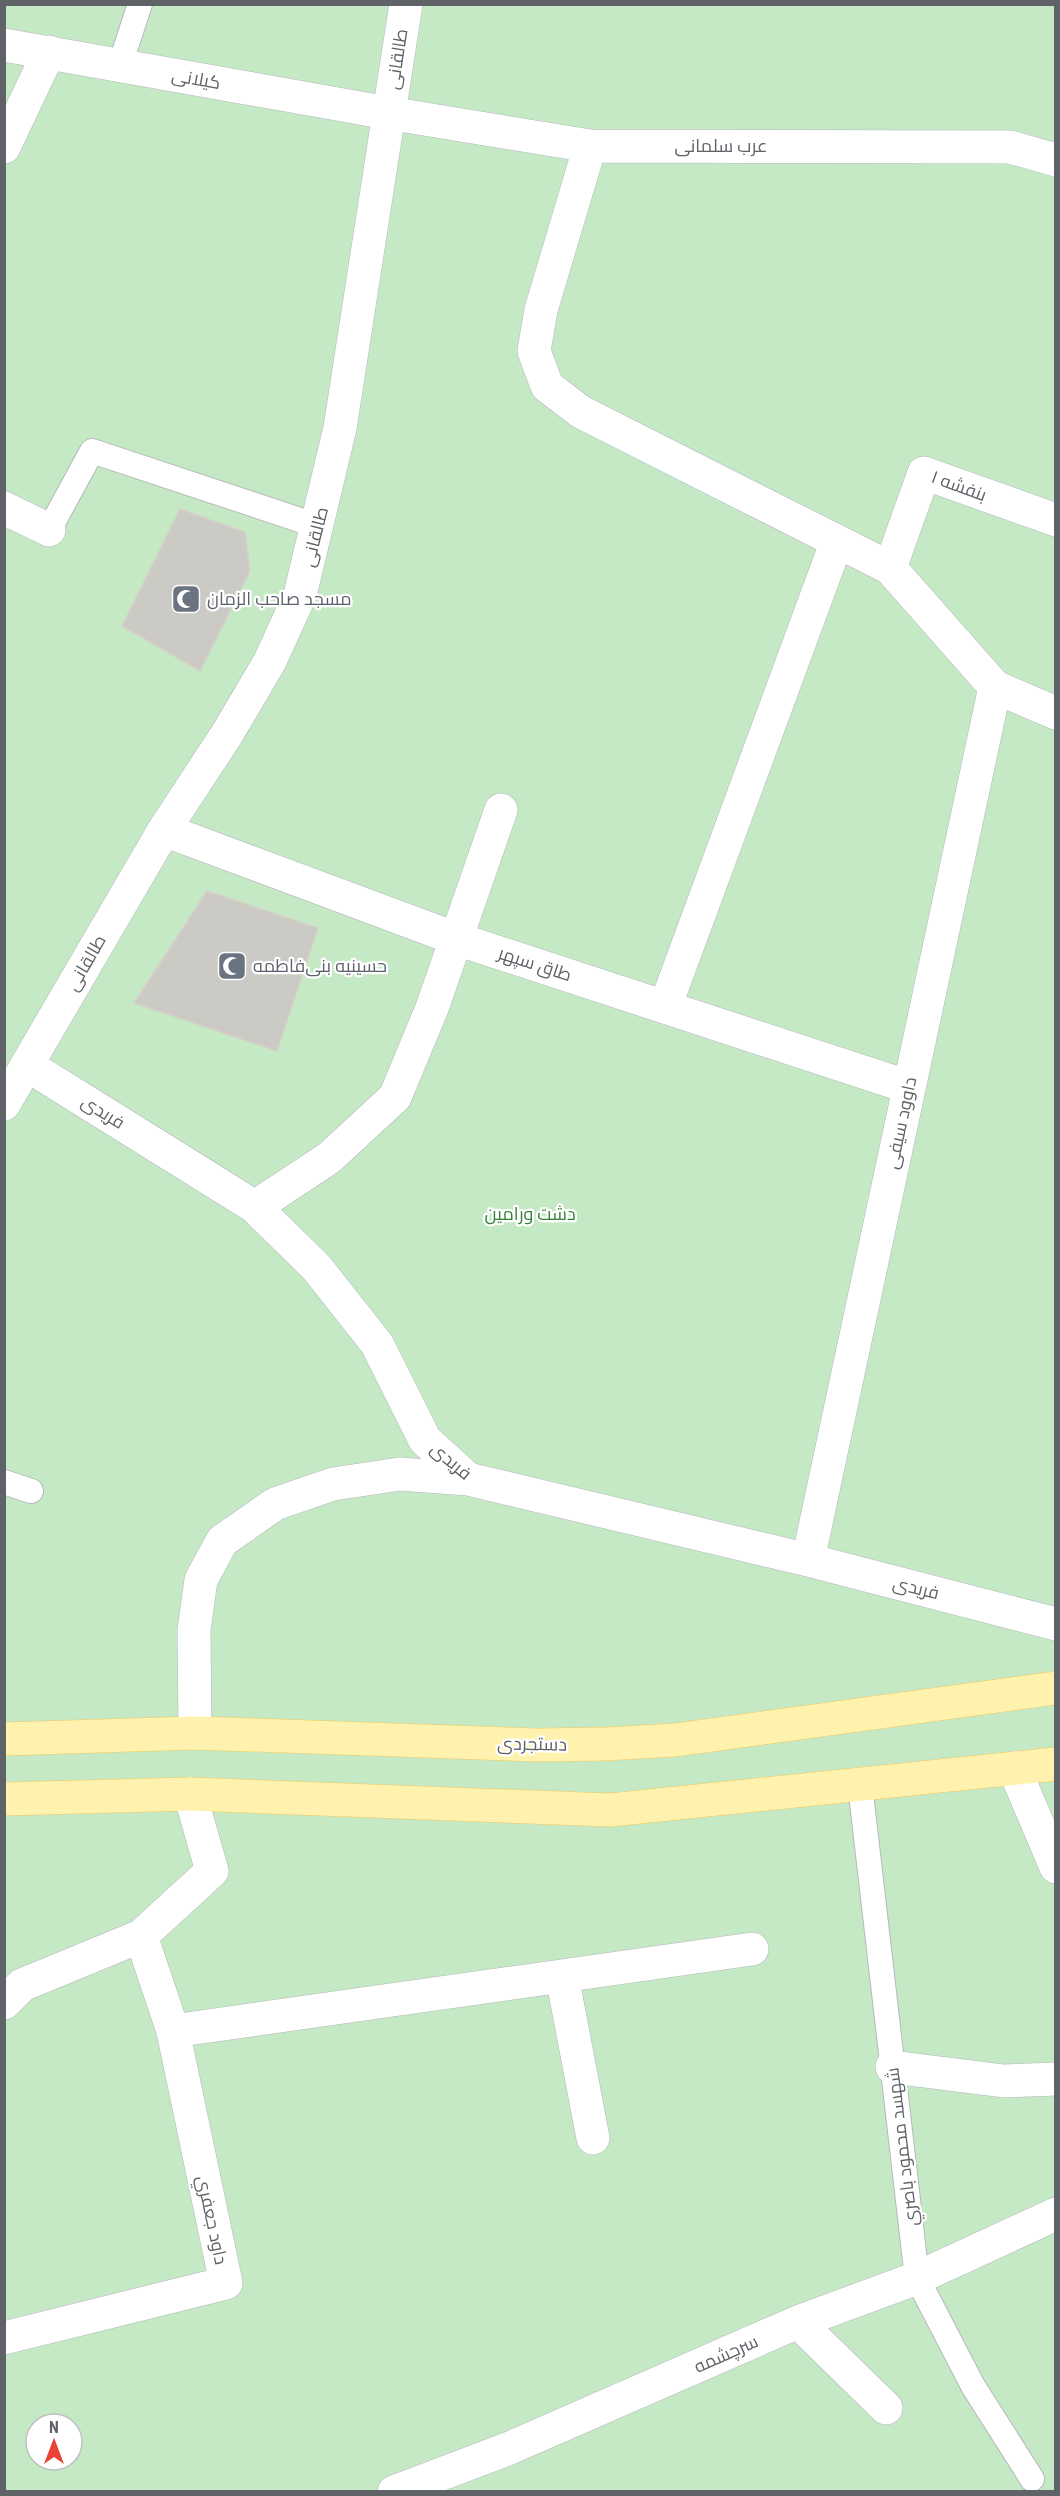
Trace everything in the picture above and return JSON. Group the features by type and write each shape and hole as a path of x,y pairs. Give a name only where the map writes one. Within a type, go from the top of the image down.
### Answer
{"main road":[{"name":"دستجردی","path":"4,1739 195,1733 538,1745 606,1744 675,1740 1056,1688"},
{"path":"4,1799 190,1794 610,1810 1056,1764"}],"street":[{"name":"طالقانی","path":"4,1104 164,830 227,734 270,661 300,595 340,428 406,4"},
{"name":"کیلانی","path":"4,45 388,113"},
{"path":"4,147 49,52"},
{"name":"عرب سلمانی","path":"388,113 590,146 1010,147 1056,160"},
{"path":"590,146 541,310 534,351 547,386 580,412 890,568 995,687 1056,713"},
{"name":"بنفشه ۱","path":"890,568 924,473 1056,520"},
{"path":"4,508 49,530"},
{"path":"665,1007 837,541"},
{"name":"داوود سیفی","path":"808,1560 995,687"},
{"path":"255,1206 329,1158 394,1096 432,1008 454,938 501,810"},
{"name":"طاق سپهر","path":"164,830 454,938 909,1087"},
{"name":"فریدی","path":"27,1065 255,1206 317,1268 377,1344 425,1440 468,1479 808,1560 1056,1624"},
{"path":"195,1733 194,1630 201,1580 222,1541 275,1504 333,1484 400,1474 468,1479"},
{"path":"1014,1768 1056,1868"},
{"path":"4,2003 22,1985 141,1936 212,1870 190,1794"},
{"name":"داود جعفري","path":"4,2338 226,2283 173,2031 141,1936"},
{"path":"173,2031 752,1948"},
{"path":"562,1976 593,2138"},
{"path":"892,2067 1004,2081 1056,2079"},
{"name":"سرچشمه","path":"394,2492 510,2448 798,2322 917,2278 1056,2214"},
{"path":"798,2322 886,2408"}],"lane":[{"path":"120,65 140,4"},
{"path":"49,530 92,451 318,526"},
{"path":"4,1482 30,1491"},
{"name":"شهسد محمود باصري","path":"860,1785 917,2278 973,2386 1032,2479"}],"green space":[{"name":"دشت ورامین","path":"5,5 1055,5 1055,2491 5,2492"}],"building":[{"name":"مسجد صاحب الزمان","path":"180,509 245,532 250,571 200,671 122,626"},
{"name":"حسینیه بنی‌فاطمه","path":"207,891 318,928 277,1051 134,1003"}],"place":[{"name":"مسجد صاحب الزمان","path":"186,599"},
{"name":"حسینیه بنی‌فاطمه","path":"232,966"}]}
